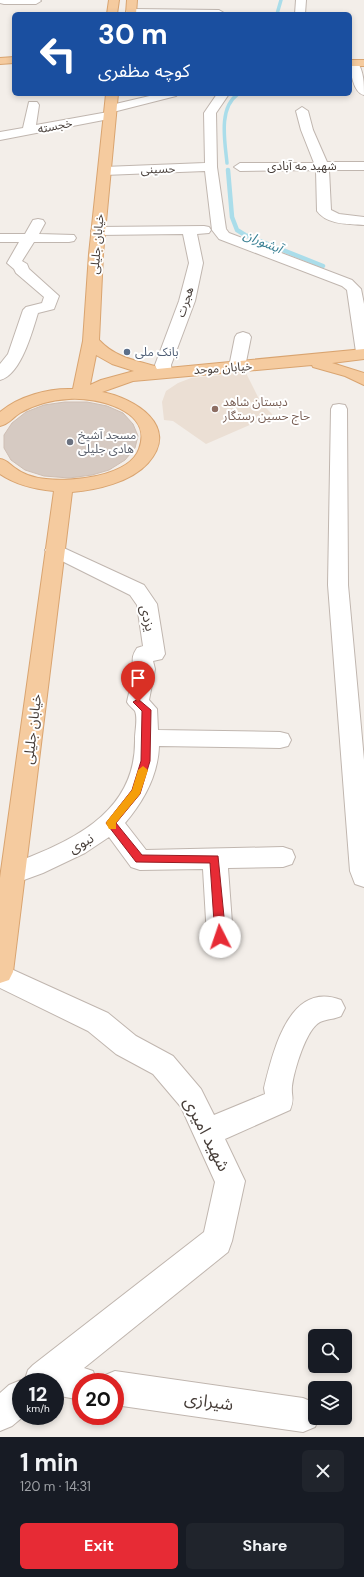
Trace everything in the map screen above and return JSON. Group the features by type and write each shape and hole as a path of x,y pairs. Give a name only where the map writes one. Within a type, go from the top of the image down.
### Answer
{"main road":[{"path":"112,12 114,0"},
{"path":"131,12 132,0"},
{"path":"354,61 364,56"},
{"path":"0,61 12,60"},
{"path":"0,67 12,66"},
{"name":"خیابان جلیلی","path":"82,394 91,342 98,231 112,96"},
{"path":"91,342 100,352 121,363 164,372"},
{"name":"خیابان موحد","path":"82,394 118,379 164,372 305,362 364,353"},
{"path":"305,362 334,367 351,373 364,380"},
{"path":"0,464 18,477 39,484 64,486 88,484 111,478 130,469 144,457 150,443 150,430 143,417 130,406 112,399 82,394 62,394 40,398 21,405 2,417"},
{"name":"خیابان جلیلی","path":"0,972 8,885 64,486"}],"street":[{"path":"219,12 220,0"},
{"path":"300,12 301,0"},
{"path":"3,3 36,1"},
{"path":"354,61 364,92"},
{"name":"خجسته","path":"0,136 29,131 110,112 165,96"},
{"path":"222,96 210,113 211,167 219,230 224,236 348,283 354,289 364,353"},
{"path":"29,131 34,105"},
{"path":"302,110 307,130 322,166 324,211 326,214 364,221"},
{"name":"شهید مه آبادی","path":"240,166 364,166"},
{"name":"حسینی","path":"104,171 211,167"},
{"path":"0,376 16,355 31,310 48,306 60,295 21,270 22,267 14,263 29,247 38,223"},
{"name":"هجرت","path":"164,372 163,365 187,302 196,263 189,230"},
{"path":"98,231 219,230"},
{"path":"0,238 29,247"},
{"path":"0,249 29,247 69,238"},
{"path":"237,367 243,337"},
{"path":"339,410 338,585 362,871 364,877"},
{"name":"یزدی","path":"55,550 136,590 147,604 155,654 144,653 142,663 144,669 138,702"},
{"name":"نبوی","path":"8,885 108,827 137,791 146,761 146,710 138,702"},
{"path":"146,738 280,740"},
{"path":"111,823 140,860 283,857"},
{"path":"214,859 220,937"},
{"name":"شهید امیری","path":"0,975 98,1022 126,1045 163,1065 191,1098 230,1181 217,1241 50,1373"},
{"path":"208,1132 280,1101 278,1088 288,1046 305,1018 314,1011 332,1008"},
{"name":"شیرازی","path":"124,1389 303,1415"},
{"name":"شهید امیری","path":"0,1414 12,1404"}],"shaded area":[{"name":"دبستان شاهد حاج حسین رستگار","path":"246,373 261,403 273,415 206,444 173,421 164,420 162,402 166,391 178,383 191,378"}],"building":[{"name":"مسجد آشیخ هادی جلیلی","path":"65,402 87,402 107,406 123,413 133,424 138,436 135,448 125,460 109,470 92,475 69,478 44,476 25,470 11,460 4,448 4,435 12,423 26,412 44,405"}],"waterway":[{"name":"آبشوران","path":"278,12 281,0"},
{"name":"آبشوران","path":"227,163 224,136 225,116 232,100 236,96"},
{"name":"آبشوران","path":"228,170 232,217 237,230 245,235 323,266"}],"slow traffic":[{"path":"113,826 111,823 137,791 143,770"}],"place":[{"name":"بانک ملی","path":"127,352"},
{"name":"دبستان شاهد حاج حسین رستگار","path":"215,409"},
{"name":"مسجد آشیخ هادی جلیلی","path":"70,442"}],"route":[{"path":"138,702 146,710 146,761 137,791 111,823 140,860 214,859 220,937"}]}
